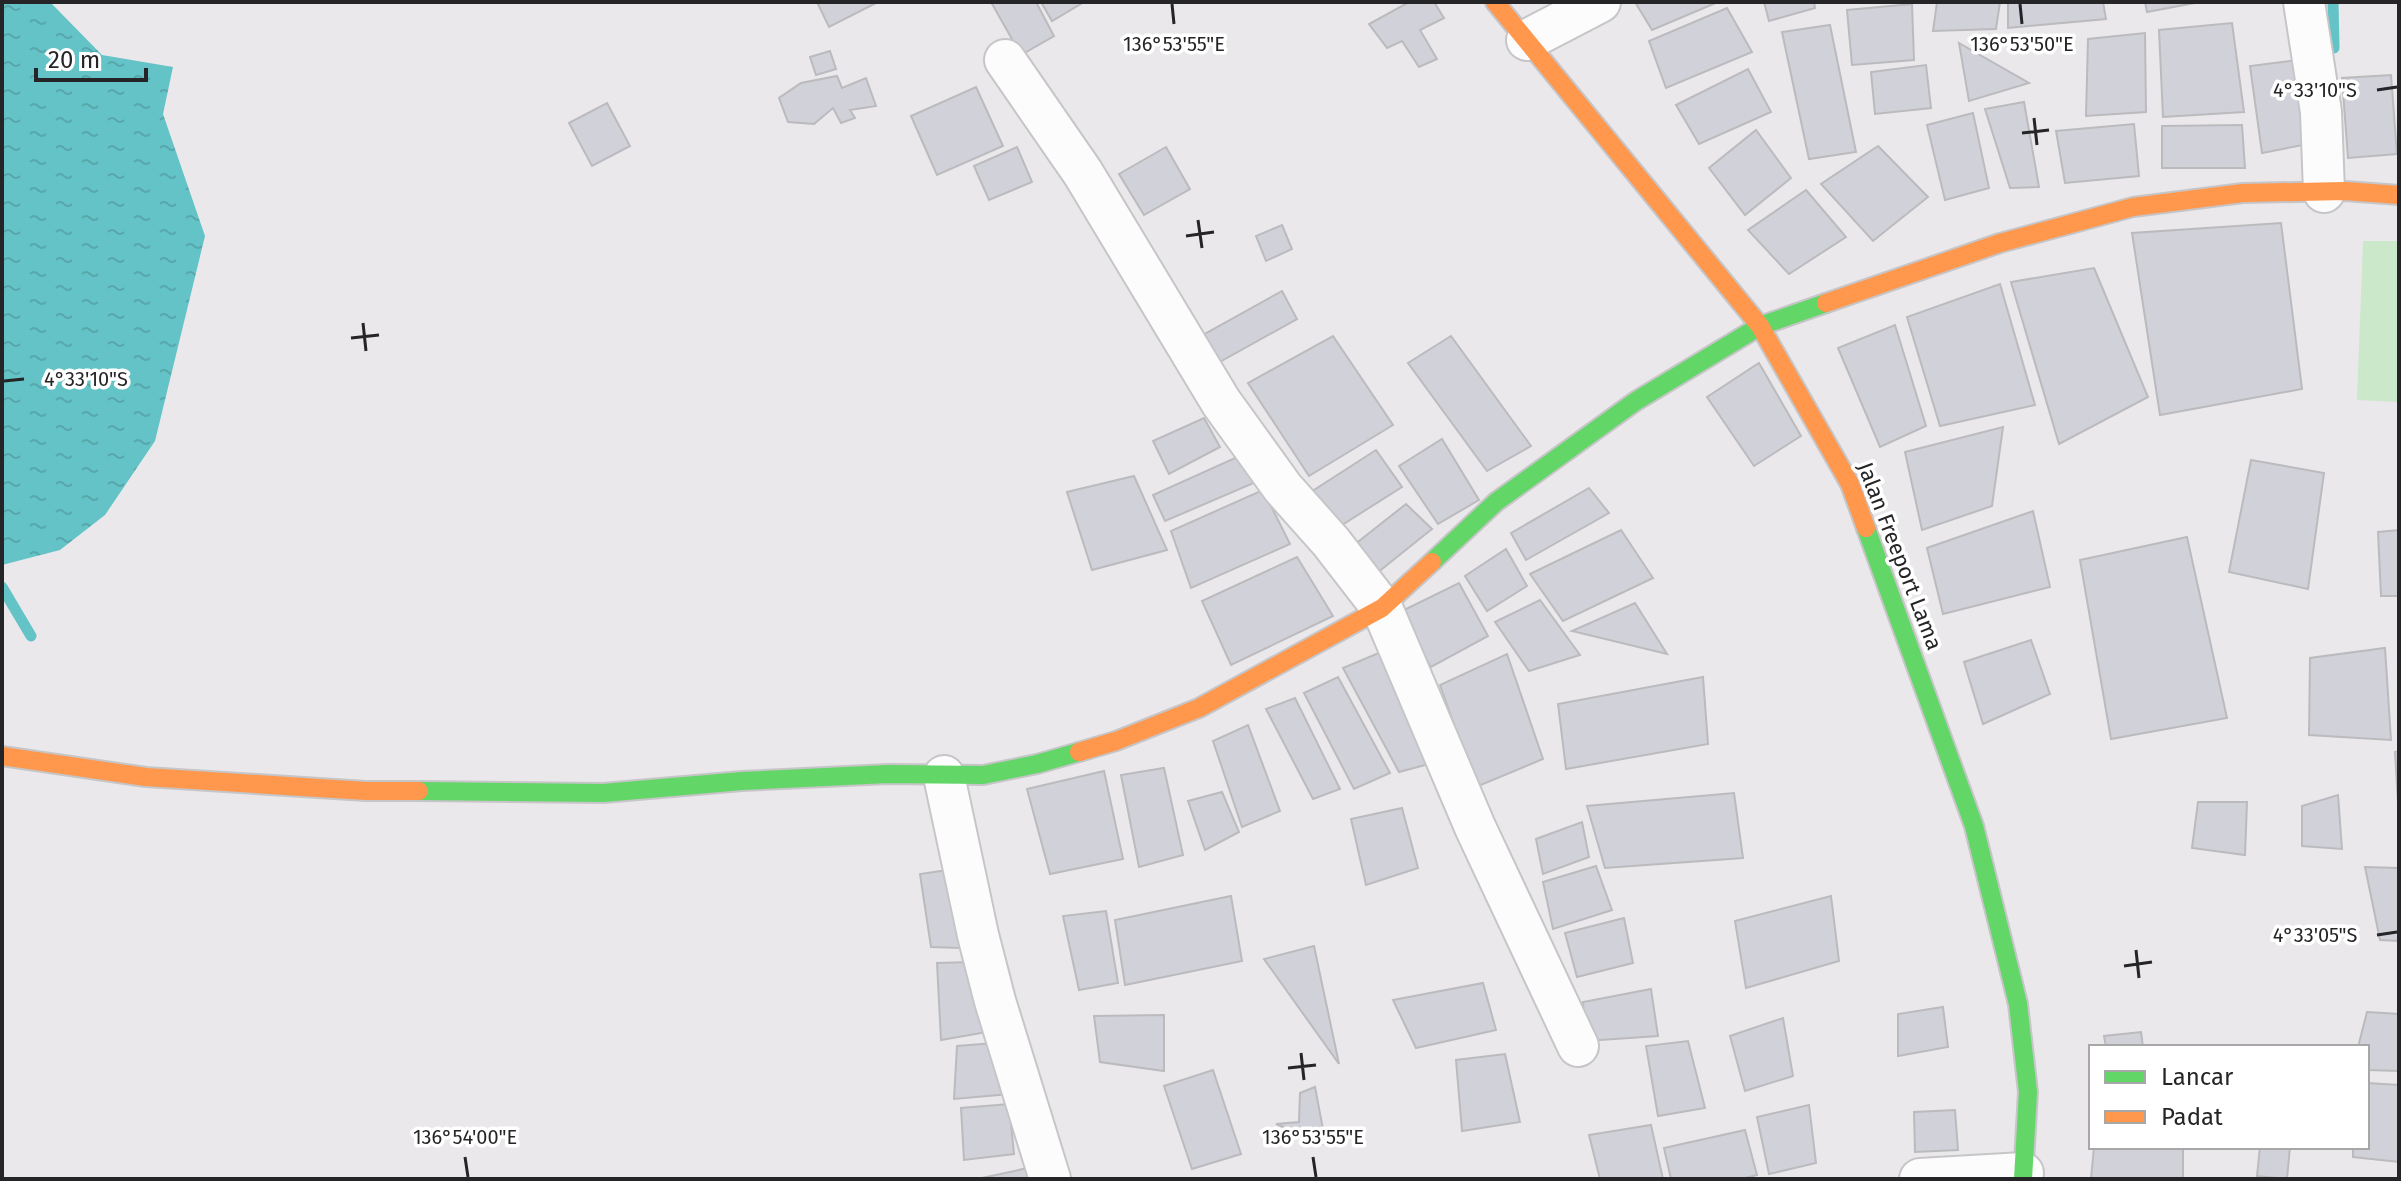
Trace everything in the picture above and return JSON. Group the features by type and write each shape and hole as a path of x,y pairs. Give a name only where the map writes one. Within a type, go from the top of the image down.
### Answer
{"street":[{"name":"Jalan Freeport Lama","path":"1495,2 1760,326 1850,484 1974,826 2018,1004 2028,1092 2023,1176"},
{"path":"1527,40 1600,2"},
{"path":"2304,2 2321,112 2339,191"},
{"path":"1005,60 1083,173 1221,402 1283,488 1331,542 1382,608 1475,827 1578,1046"},
{"path":"2,756 146,777 366,791 603,793 742,781 888,774 983,775 1037,764 1116,741 1199,708 1382,608 1496,502 1636,401 1760,326 2000,243 2133,207 2243,193 2339,191 2399,195"},
{"path":"944,776 988,975 1050,1179"},
{"path":"1920,1179 2023,1176"}],"green space":[{"path":"2363,241 2399,241 2399,402 2357,400"}],"water":[{"path":"2,2 50,2 102,55 173,67 163,114 205,236 155,441 105,515 60,550 2,565"}],"building":[{"path":"817,2 878,2 829,27"},
{"path":"991,2 1036,2 1054,36 1021,55"},
{"path":"1041,2 1084,2 1052,21"},
{"path":"1409,2 1434,2 1444,18 1420,30 1437,59 1419,67 1402,41 1387,48 1369,24"},
{"path":"1635,2 1718,2 1652,30"},
{"path":"1764,2 1814,2 1815,8 1769,21"},
{"path":"1937,2 2000,2 1996,29 1933,31"},
{"path":"2008,2 2103,2 2106,19 2008,28"},
{"path":"2145,2 2200,2 2147,12"},
{"path":"1912,4 1914,60 1852,65 1847,10"},
{"path":"1727,8 1752,52 1666,88 1649,41"},
{"path":"2232,23 2244,112 2163,117 2159,30"},
{"path":"1830,25 1856,152 1809,159 1782,32"},
{"path":"2145,33 2146,112 2086,116 2088,39"},
{"path":"1959,43 2029,83 1969,101"},
{"path":"830,51 836,69 816,75 810,57"},
{"path":"2298,60 2308,144 2262,153 2250,66"},
{"path":"1926,65 1931,108 1875,114 1871,72"},
{"path":"1748,69 1771,112 1699,144 1676,105"},
{"path":"2391,75 2397,154 2348,158 2342,78"},
{"path":"837,76 842,88 866,78 876,106 850,110 855,118 841,123 833,108 814,124 788,122 779,98 801,83"},
{"path":"976,87 1003,146 937,175 911,116"},
{"path":"2024,102 2039,187 2010,188 1985,109"},
{"path":"607,103 630,146 592,166 569,123"},
{"path":"1973,113 1989,188 1945,200 1927,125"},
{"path":"2134,124 2139,176 2065,183 2056,131"},
{"path":"2242,125 2245,168 2162,168 2162,126"},
{"path":"1756,130 1791,178 1745,215 1709,168"},
{"path":"1878,146 1928,197 1873,241 1821,184"},
{"path":"1017,147 1032,182 989,200 974,166"},
{"path":"1166,147 1190,189 1144,215 1119,174"},
{"path":"1806,190 1846,237 1789,274 1748,230"},
{"path":"2281,223 2302,389 2160,415 2132,233"},
{"path":"1282,225 1292,249 1266,261 1256,236"},
{"path":"2094,268 2148,397 2059,444 2011,282"},
{"path":"2000,284 2035,405 1940,426 1907,317"},
{"path":"1282,291 1297,319 1218,363 1203,335"},
{"path":"1895,325 1926,426 1880,447 1838,348"},
{"path":"1333,336 1393,425 1309,476 1248,383"},
{"path":"1451,336 1531,446 1487,471 1408,363"},
{"path":"1759,363 1801,436 1754,466 1707,397"},
{"path":"1204,418 1220,447 1169,474 1153,441"},
{"path":"2003,427 1992,506 1922,530 1905,452"},
{"path":"1442,439 1479,500 1438,524 1399,466"},
{"path":"1376,450 1402,487 1342,525 1311,492"},
{"path":"1246,453 1256,482 1165,521 1153,495"},
{"path":"2251,460 2324,473 2308,589 2229,572"},
{"path":"1134,476 1167,550 1092,570 1067,492"},
{"path":"1589,488 1609,513 1526,560 1511,533"},
{"path":"1263,490 1290,544 1191,588 1171,531"},
{"path":"1406,504 1432,529 1372,577 1354,545"},
{"path":"2033,511 2050,587 1943,614 1927,548"},
{"path":"1621,530 1653,578 1563,621 1530,574"},
{"path":"2399,530 2399,596 2381,596 2378,532"},
{"path":"2187,537 2227,718 2111,739 2080,560"},
{"path":"1506,549 1527,586 1487,611 1465,576"},
{"path":"1297,557 1333,616 1231,665 1202,601"},
{"path":"1459,583 1488,636 1431,667 1398,613"},
{"path":"1540,600 1580,655 1529,671 1495,622"},
{"path":"1635,603 1667,654 1572,631"},
{"path":"2031,640 2050,694 1983,724 1964,662"},
{"path":"2385,648 2391,740 2309,735 2310,658"},
{"path":"1381,652 1440,761 1399,772 1343,668"},
{"path":"1507,654 1543,759 1476,787 1440,685"},
{"path":"1338,677 1390,773 1354,789 1304,693"},
{"path":"1703,677 1708,744 1566,769 1558,704"},
{"path":"1295,698 1340,789 1313,799 1266,709"},
{"path":"1248,725 1280,811 1242,827 1213,741"},
{"path":"2399,751 2399,820 2395,752"},
{"path":"1164,768 1183,855 1139,867 1121,775"},
{"path":"1104,771 1123,859 1050,874 1027,789"},
{"path":"1222,792 1239,832 1205,850 1188,801"},
{"path":"1734,793 1743,858 1605,868 1587,806"},
{"path":"2338,795 2342,849 2302,846 2302,806"},
{"path":"2198,802 2247,802 2245,855 2192,848"},
{"path":"1402,808 1418,868 1366,885 1351,819"},
{"path":"1582,822 1589,857 1543,874 1536,839"},
{"path":"1596,866 1612,910 1553,929 1543,882"},
{"path":"2365,867 2399,868 2399,941 2380,940"},
{"path":"948,870 961,948 931,947 920,874"},
{"path":"1231,896 1242,961 1125,985 1115,920"},
{"path":"1831,896 1839,961 1746,988 1735,921"},
{"path":"1106,911 1118,983 1079,990 1063,916"},
{"path":"1624,918 1633,963 1577,977 1565,933"},
{"path":"1314,946 1339,1064 1264,959"},
{"path":"973,962 987,1032 941,1040 937,963"},
{"path":"1483,983 1496,1030 1416,1048 1393,1000"},
{"path":"1651,989 1658,1036 1586,1041 1583,1002"},
{"path":"1943,1007 1948,1047 1898,1056 1898,1014"},
{"path":"2367,1012 2399,1014 2399,1071 2369,1070 2369,1045 2359,1045"},
{"path":"1164,1015 1164,1071 1100,1062 1094,1016"},
{"path":"1783,1018 1793,1076 1745,1091 1730,1036"},
{"path":"2141,1032 2143,1045 2106,1045 2104,1036"},
{"path":"1688,1041 1705,1108 1658,1116 1646,1046"},
{"path":"995,1043 1010,1094 954,1099 957,1046"},
{"path":"1505,1054 1520,1122 1462,1131 1456,1060"},
{"path":"1213,1070 1241,1154 1192,1169 1164,1086"},
{"path":"2369,1083 2399,1085 2399,1162 2353,1157 2353,1149 2369,1149"},
{"path":"1315,1087 1326,1145 1276,1124 1299,1122 1300,1093"},
{"path":"1009,1104 1014,1154 964,1160 961,1108"},
{"path":"1809,1105 1816,1163 1769,1174 1757,1117"},
{"path":"1955,1110 1958,1150 1915,1152 1914,1112"},
{"path":"1651,1125 1663,1179 1600,1179 1589,1135"},
{"path":"1745,1130 1757,1175 1741,1179 1671,1179 1664,1148"},
{"path":"2094,1149 2183,1149 2183,1179 2091,1179"},
{"path":"2260,1149 2290,1149 2287,1179 2257,1176"},
{"path":"1028,1168 1029,1179 977,1179"}],"waterway":[{"path":"2333,2 2334,48"},
{"path":"2,587 31,636"}],"traffic: fast":[{"path":"1432,562 1496,502 1636,401 1760,326 1826,303"},
{"path":"1866,528 1974,826 2018,1004 2028,1092 2023,1179"},
{"path":"419,791 603,793 742,781 888,774 983,775 1079,752"}],"traffic: slow":[{"path":"1495,2 1760,326 1850,484 1866,528"},
{"path":"1826,303 2000,243 2133,207 2243,193 2345,191 2399,195"},
{"path":"1079,752 1116,741 1199,708 1382,608 1432,562"},
{"path":"2,756 146,777 366,791 419,791"}]}
